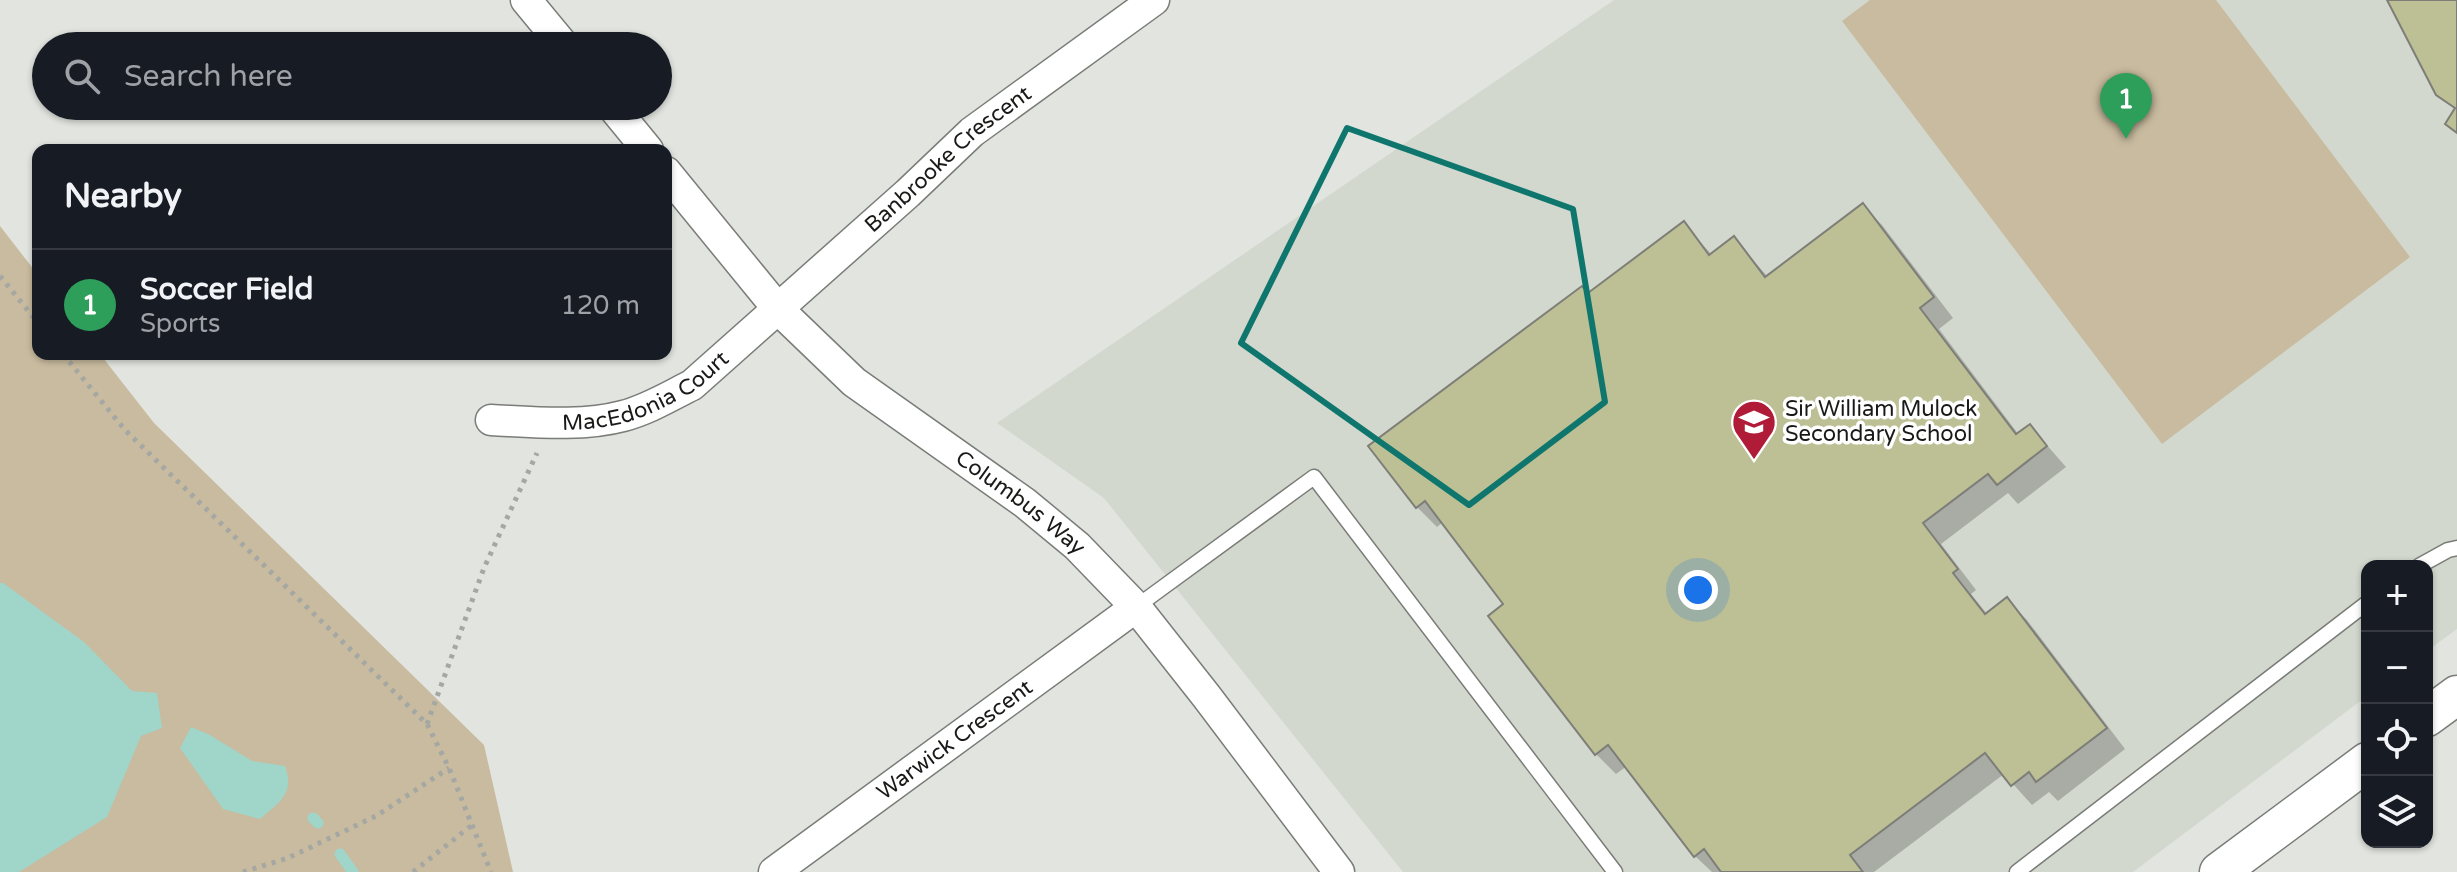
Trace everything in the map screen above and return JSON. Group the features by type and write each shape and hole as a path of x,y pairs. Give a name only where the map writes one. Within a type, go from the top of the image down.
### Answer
{"street":[{"path":"526,0 552,32"},
{"name":"Banbrooke Crescent","path":"778,309 972,132 1120,10 1154,0"},
{"path":"623,120 643,144"},
{"name":"Columbus Way","path":"672,179 778,309 854,382 1025,503 1077,546 1136,607 1339,872"},
{"name":"MacEdonia Court","path":"491,420 551,423 621,417 654,405 692,385 778,309"},
{"name":"Warwick Crescent","path":"774,872 1136,607"},
{"path":"2433,713 2457,695"},
{"path":"2219,872 2361,766"}],"lane":[{"path":"1136,607 1314,477 1615,872"},
{"path":"2430,560 2457,548"},
{"path":"2017,872 2361,608"}],"path":[{"path":"0,276 32,316"},
{"path":"68,360 125,430 427,724 449,768 491,872"},
{"path":"427,724 484,568 551,423"},
{"path":"243,872 288,858 376,816 449,768"},
{"path":"413,872 472,825"}],"highlighted area":[{"path":"1347,128 1573,209 1605,402 1469,505 1241,343"}],"shaded area":[{"name":"Sir William Mulock Secondary School","path":"1614,0 2457,0 2457,629 2433,647 2433,560 2361,560 2361,701 2133,872 1403,872 1104,498 997,423"},
{"path":"1870,0 2216,0 2410,257 2162,444 1842,21"},
{"path":"0,226 32,267 32,360 105,360 154,423 484,745 513,872 0,872"}],"water":[{"path":"0,583 84,642 132,691 157,693 162,728 141,736 107,817 19,872 0,872"},
{"path":"191,727 252,761 285,766 288,784 283,797 260,819 223,809 180,748"}],"building":[{"path":"2387,0 2457,0 2457,133 2445,124 2455,108 2436,95"},
{"path":"1863,203 1934,297 1920,308 2016,434 2030,424 2047,446 1997,485 1988,474 1923,523 1958,569 1953,573 1985,614 2007,597 2107,728 2036,782 2029,772 2011,786 1985,753 1850,855 1863,872 1721,872 1704,849 1694,857 1608,745 1595,755 1488,616 1503,604 1425,501 1416,508 1368,446 1582,286 1588,293 1684,221 1709,255 1734,236 1765,277"}],"waterway":[{"path":"313,818 318,823"},
{"path":"340,854 353,872"}],"place":[{"name":"Soccer Field","path":"2126,139"},
{"name":"Sir William Mulock Secondary School","path":"1754,461"}]}
